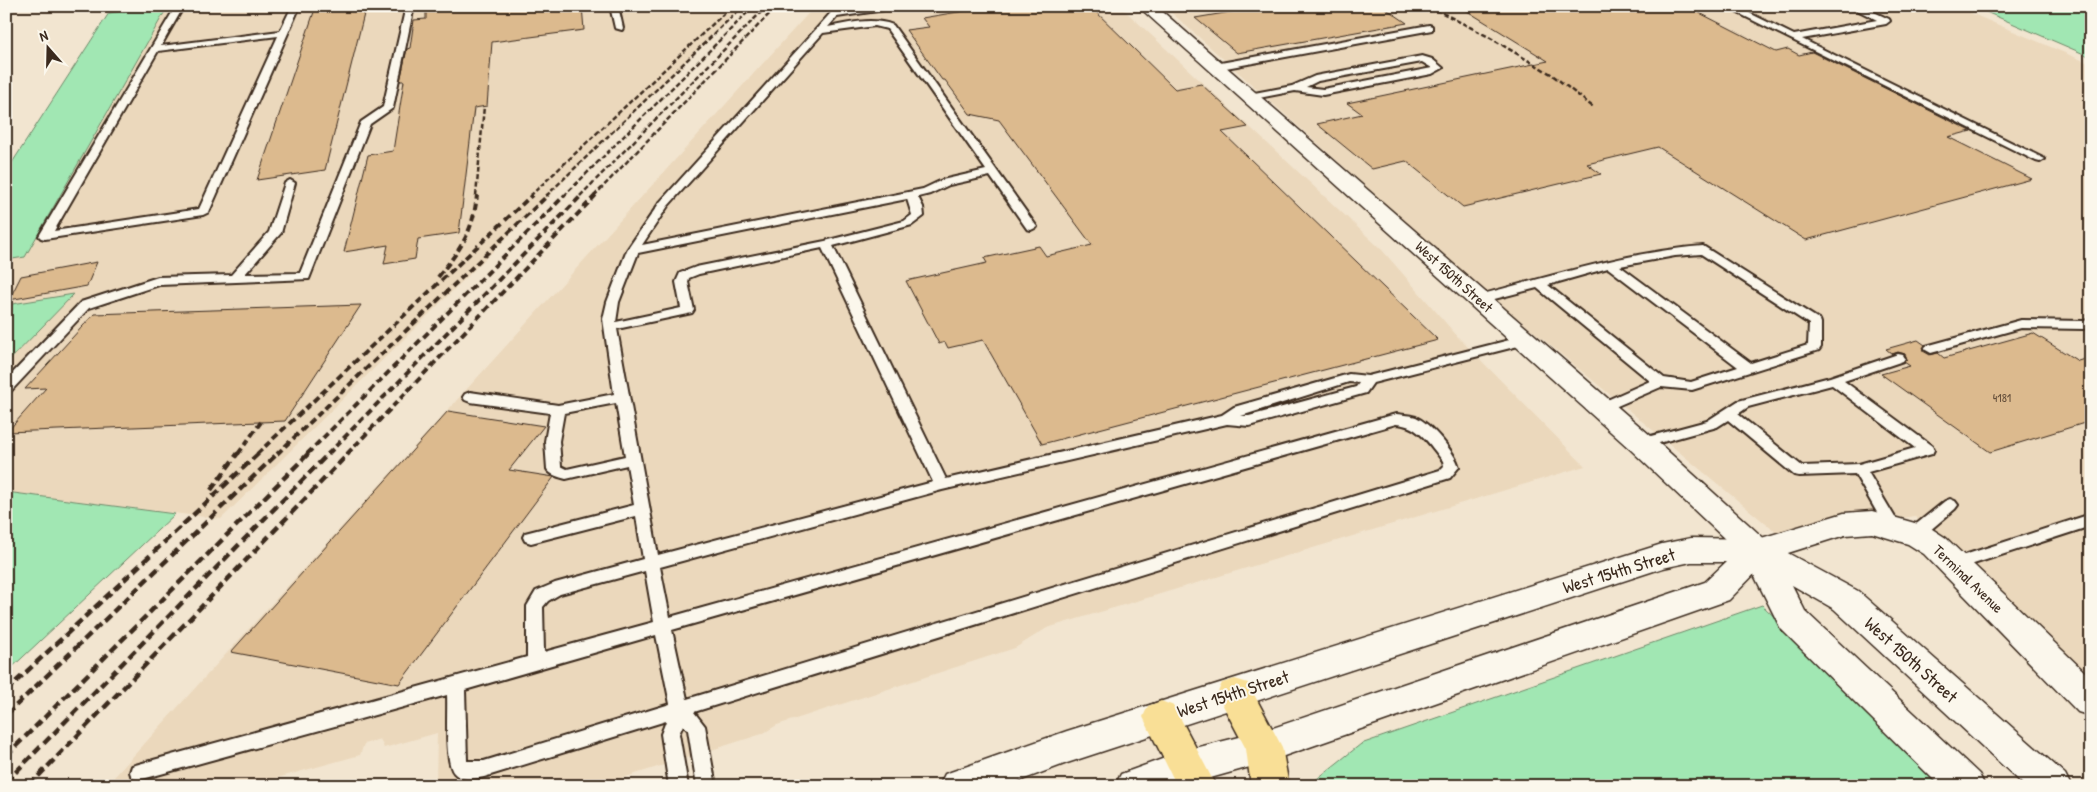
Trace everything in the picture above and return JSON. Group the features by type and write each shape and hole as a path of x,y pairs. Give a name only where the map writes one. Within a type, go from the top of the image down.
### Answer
{"highway":[{"path":"1235,694 1264,747 1270,786"},
{"path":"1161,717 1192,777"}],"main road":[{"name":"West 150th Street","path":"1146,6 1641,443 1758,551 1846,600 2052,786"},
{"name":"Terminal Avenue","path":"1758,551 1844,524 1872,522 1904,530 1936,546 2091,701"},
{"name":"West 154th Street","path":"958,786 1068,747 1662,556 1691,550 1758,551"},
{"name":"West 150th Street","path":"1758,551 1793,620 1966,786"},
{"path":"1134,786 1192,777 1264,747 1717,591 1758,551"}],"lane":[{"path":"180,6 45,236 203,212 296,6"},
{"path":"6,388 85,305 158,281 305,276 366,122 388,108 410,6"},
{"path":"614,6 619,28"},
{"path":"707,786 696,726 680,710 663,626 610,327 609,319 613,302 633,250 664,204 840,8 891,6"},
{"path":"1728,6 2040,159"},
{"path":"1792,38 1886,20 1853,6"},
{"path":"819,31 870,23 885,24 890,27 1032,228"},
{"path":"1215,67 1429,28"},
{"path":"155,49 284,32"},
{"path":"1249,97 1295,88 1315,79 1422,59 1436,64 1438,68 1432,71 1323,92 1295,88"},
{"path":"633,250 926,192 946,182 993,172"},
{"path":"234,279 274,233 290,183"},
{"path":"610,327 688,310 682,282 684,276 696,271 826,244 899,226 918,216 918,211 911,195"},
{"path":"826,244 942,485"},
{"path":"1479,299 1610,264 1675,252 1703,250 1815,323 1814,348 1692,386 1660,382 1601,408"},
{"path":"1610,264 1749,368"},
{"path":"1539,284 1660,382"},
{"path":"1932,349 2021,324 2084,325 2091,323"},
{"path":"536,662 535,606 542,596 555,590 652,562 942,485 1227,419 1249,421 1361,390 1368,380 1525,340"},
{"path":"1641,443 1712,424 1743,404 1834,380 1898,358"},
{"path":"1728,413 1799,471 1859,469 1927,450 1834,380"},
{"path":"470,397 558,410 622,397"},
{"path":"558,410 552,441 554,469 558,472 566,474 633,459"},
{"path":"140,772 456,685 1396,419 1410,420 1420,425 1450,459 1452,467 1445,474 1132,568 680,710 484,769 472,771 462,769 458,764 456,685"},
{"path":"1859,469 1904,530 1950,505"},
{"path":"531,538 642,509"},
{"path":"1955,564 2091,520"},
{"path":"678,786 670,734 680,710"}],"shaded area":[{"path":"168,6 742,6 221,519 6,492 6,364 73,294 6,305 8,287 6,286 6,260 25,257"},
{"path":"815,6 1120,6 1382,250 1459,338 1585,466 1047,628 1015,648 777,725 762,734 610,782 597,781 583,786 436,786 437,733 384,748 380,739 364,744 360,755 248,786 106,786"},
{"path":"1164,6 1954,6 2091,64 2091,676 1914,516 1783,538 1457,268"}],"green space":[{"path":"168,6 25,257 6,260 6,172 109,13"},
{"path":"1972,6 2091,6 2091,57"},
{"path":"74,294 6,364 6,305"},
{"path":"6,492 175,514 6,673"},
{"path":"1762,605 1950,786 1308,786 1361,744"}],"building":[{"path":"316,6 366,6 325,170 257,180"},
{"path":"426,6 582,6 584,30 492,42 487,106 474,108 459,233 418,239 415,259 384,264 388,245 344,252 368,155 393,151 404,81 400,81 407,49 410,48 414,20 426,19"},
{"path":"994,6 1090,6 1175,89 1201,84 1248,127 1222,132 1438,340 1042,444 983,340 948,348 945,342 939,344 906,281 987,263 984,258 1039,246 1046,256 1092,245 999,120 970,114 945,80 942,80 906,30 929,27 922,18"},
{"path":"1266,6 1382,6 1407,23 1237,53 1195,18"},
{"path":"1459,6 1686,6 1776,52 1788,49 1799,55 1812,52 1971,131 1948,137 2032,179 1806,240 1658,147 1587,164 1601,174 1463,207 1406,161 1372,169 1317,124 1362,114 1347,103 1548,61"},
{"path":"97,262 87,286 9,300 21,276"},
{"path":"361,305 285,421 7,432 46,388 25,389 94,314"},
{"path":"2033,333 2078,361 2091,357 2091,421 1990,452 1881,374 1910,366 1904,362 1907,359 1905,354 1898,352 1892,354 1886,349 1918,340 1925,345 1923,351 1930,355 1938,353 1944,358"},
{"path":"448,411 544,426 509,470 554,477 399,684 231,652"}],"railway":[{"path":"530,196 732,6"},
{"path":"546,196 743,6"},
{"path":"565,195 754,6"},
{"path":"580,196 767,6"},
{"path":"594,196 777,6"},
{"path":"1429,6 1487,36 1551,74 1593,107"},
{"path":"476,196 484,106"},
{"path":"438,277 465,239 472,220 477,195"},
{"path":"257,454 532,195"},
{"path":"277,454 548,195"},
{"path":"307,454 565,195"},
{"path":"328,454 582,195"},
{"path":"347,454 596,195"},
{"path":"238,454 261,422"},
{"path":"211,490 238,453"},
{"path":"6,691 259,453"},
{"path":"6,715 278,453"},
{"path":"6,756 309,453"},
{"path":"6,782 329,453"},
{"path":"29,786 349,453"}]}
